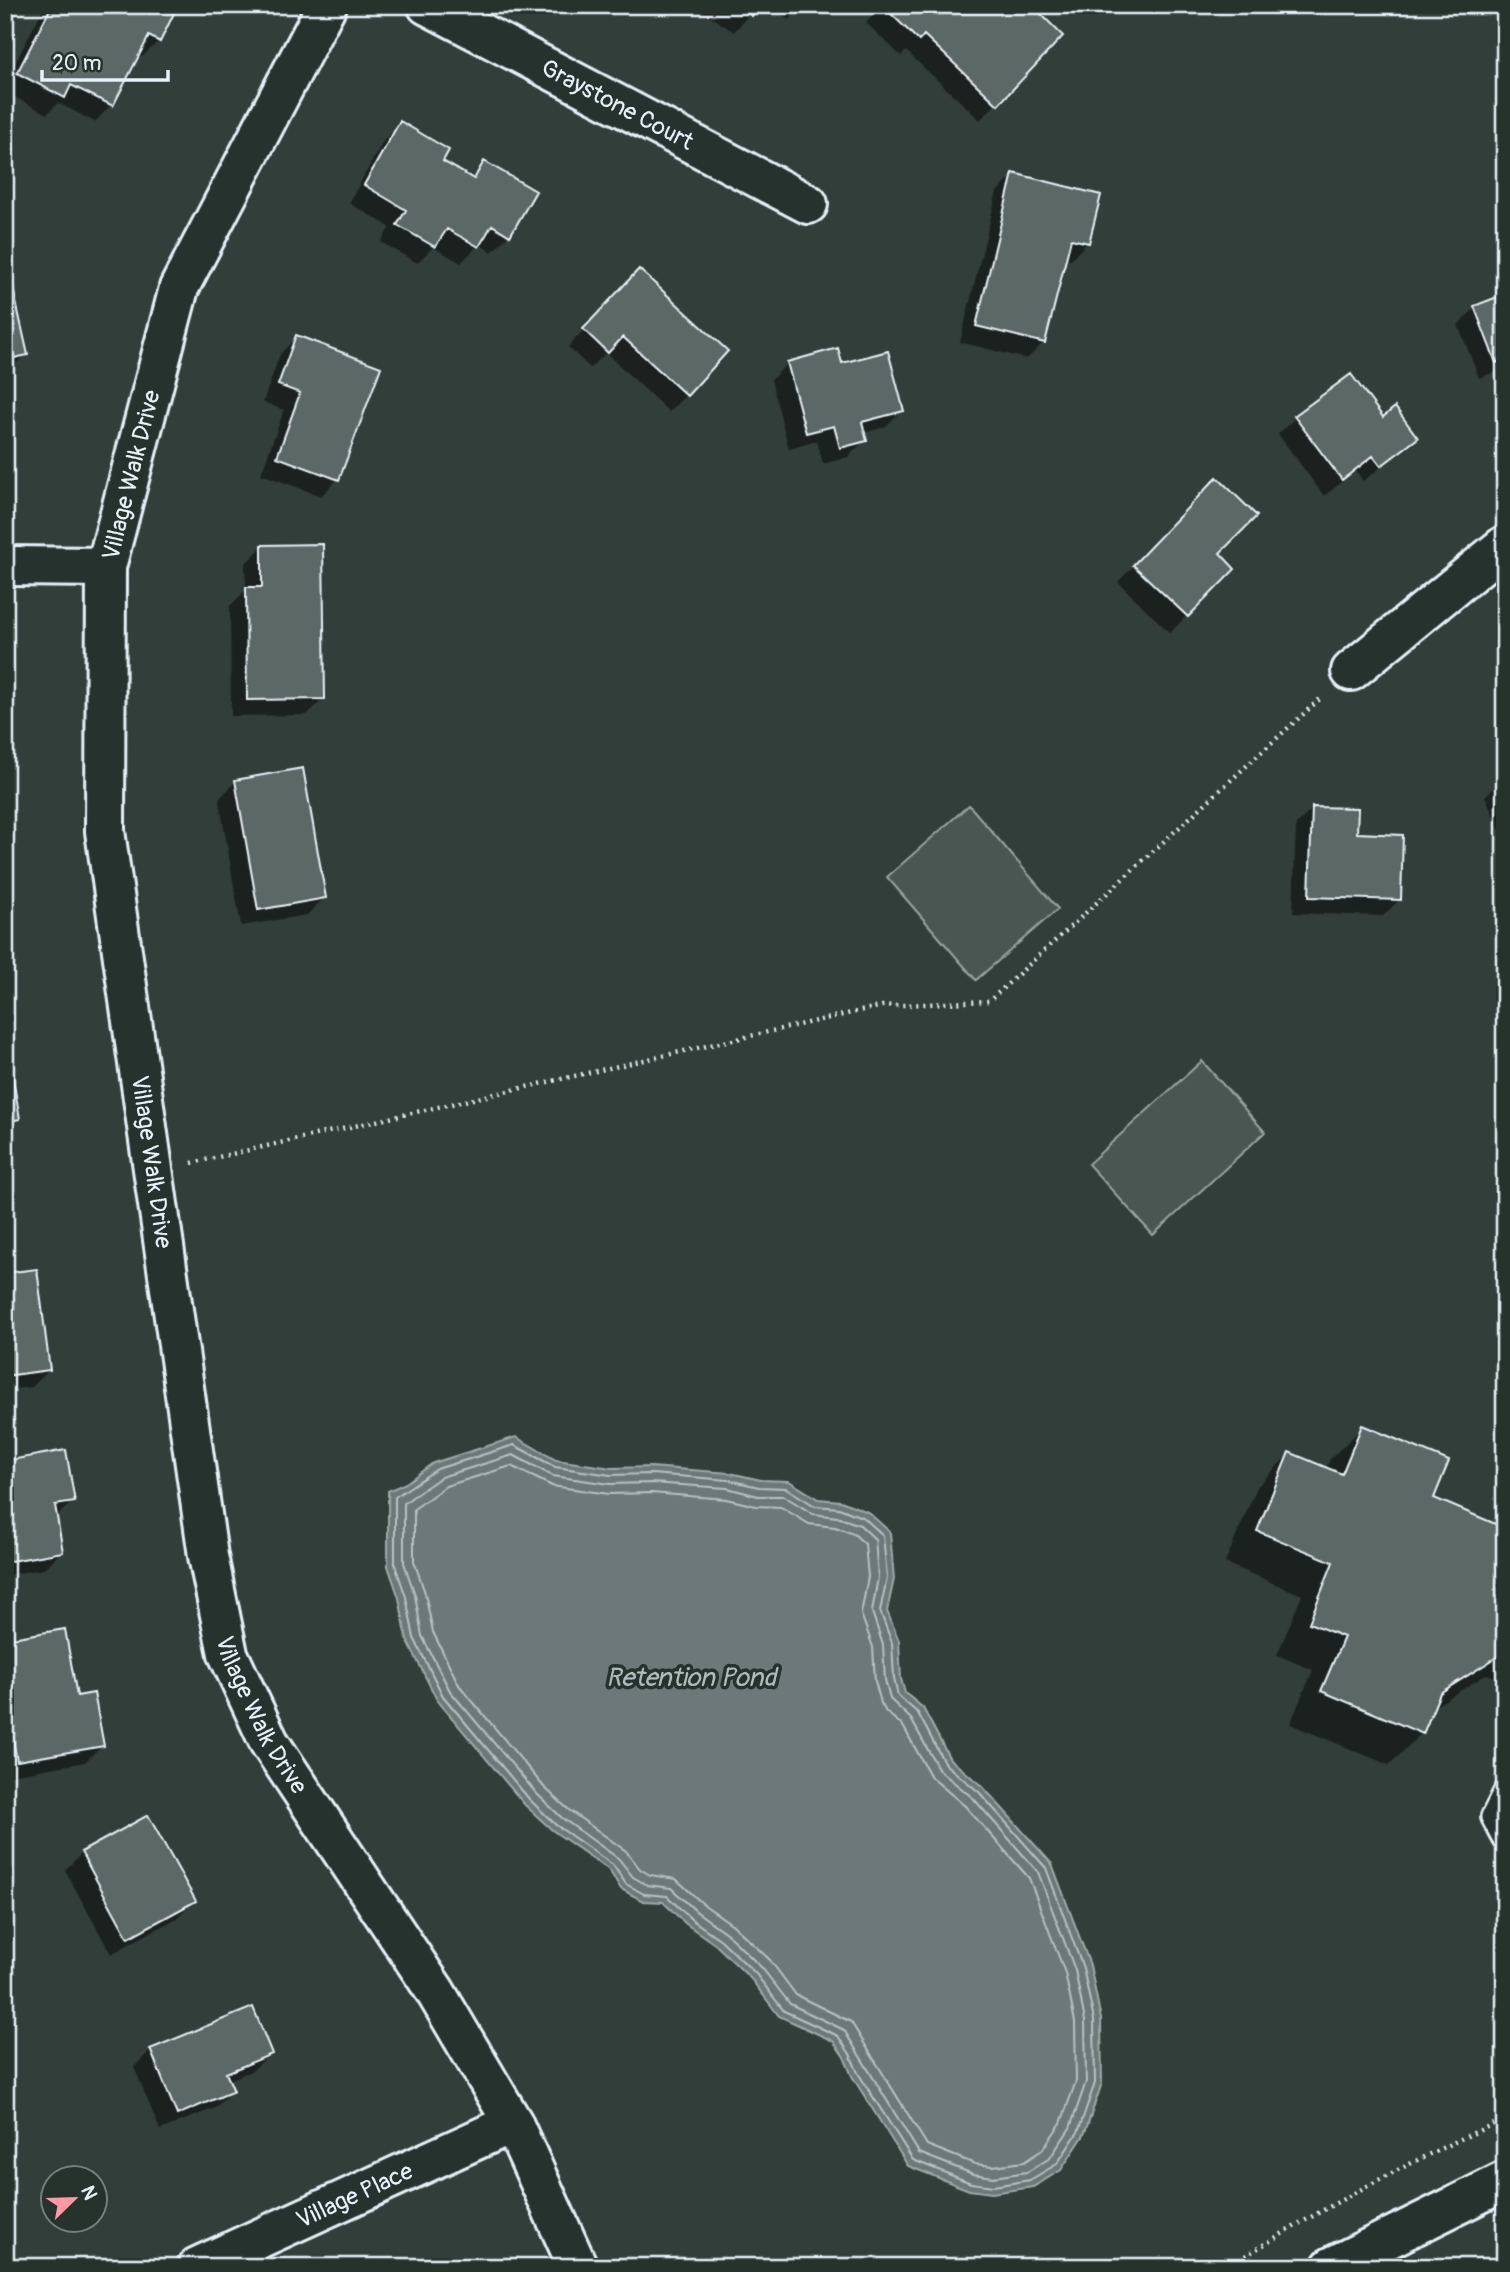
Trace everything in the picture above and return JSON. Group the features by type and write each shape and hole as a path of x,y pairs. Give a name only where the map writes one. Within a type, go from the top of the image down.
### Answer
{"street":[{"name":"Village Walk Drive","path":"327,5 179,288 106,567 105,831 206,1542 228,1654 269,1742 435,1991 513,2123 578,2267"},
{"name":"Graystone Court","path":"427,5 808,204"},
{"path":"1351,670 1505,545"},
{"path":"5,566 106,567"},
{"name":"Village Place","path":"197,2267 513,2123"},
{"path":"1331,2267 1505,2181"}],"lane":[{"path":"1505,1793 1493,1817 1505,1839"}],"path":[{"path":"153,1172 882,1006 989,1001 1351,670"},
{"path":"1227,2267 1345,2199 1505,2119"}],"shaded area":[{"path":"969,805 1058,909 976,980 887,877"},
{"path":"1202,1061 1265,1132 1153,1235 1088,1164"}],"water":[{"name":"Retention Pond","path":"516,1437 556,1460 612,1468 651,1467 789,1481 818,1499 841,1501 868,1512 890,1532 894,1579 887,1611 899,1641 901,1679 905,1693 923,1708 950,1759 983,1787 1052,1864 1090,1965 1101,2019 1102,2083 1084,2135 1061,2170 1033,2187 992,2193 969,2190 908,2166 833,2041 779,2016 751,1979 716,1945 686,1924 663,1902 643,1901 621,1889 609,1870 552,1830 525,1805 437,1700 407,1640 399,1598 388,1566 388,1491 406,1483 433,1463"}],"building":[{"path":"52,5 178,5 160,42 149,36 113,106 71,85 65,98 17,73"},
{"path":"736,5 759,5 752,16"},
{"path":"882,5 1006,5 1009,8 1012,5 1032,5 1063,36 998,105 924,35 919,41"},
{"path":"400,121 449,150 443,161 474,179 484,161 536,191 510,236 492,225 479,247 447,229 435,247 397,225 406,210 364,185"},
{"path":"1013,173 1101,195 1089,243 1071,239 1045,343 976,326"},
{"path":"639,269 728,351 687,396 623,337 608,353 583,329"},
{"path":"12,284 28,355 5,360 5,285"},
{"path":"1505,294 1505,359 1496,363 1474,306"},
{"path":"296,335 381,367 339,480 277,457 300,393 278,385"},
{"path":"838,348 842,363 888,351 904,411 862,422 867,441 840,448 834,426 806,433 787,362"},
{"path":"1351,374 1383,417 1395,407 1418,438 1381,466 1373,456 1342,480 1294,416"},
{"path":"1217,477 1257,516 1220,553 1235,569 1188,617 1133,565"},
{"path":"323,544 325,699 247,700 246,587 262,587 262,545"},
{"path":"303,768 326,898 258,910 235,780"},
{"path":"1312,807 1358,808 1357,833 1403,835 1401,900 1309,897"},
{"path":"11,1067 20,1119 5,1122 5,1068"},
{"path":"37,1269 50,1370 5,1376 5,1273"},
{"path":"1362,1425 1449,1461 1434,1498 1505,1528 1505,1652 1440,1693 1423,1734 1321,1691 1344,1637 1309,1623 1333,1562 1257,1531 1289,1452 1342,1474"},
{"path":"66,1450 75,1502 55,1505 63,1552 5,1562 5,1461"},
{"path":"65,1629 77,1696 94,1693 104,1746 17,1761 5,1697 5,1639"},
{"path":"148,1815 196,1901 128,1938 81,1852"},
{"path":"253,2007 272,2054 226,2073 234,2091 177,2115 150,2049"}]}
